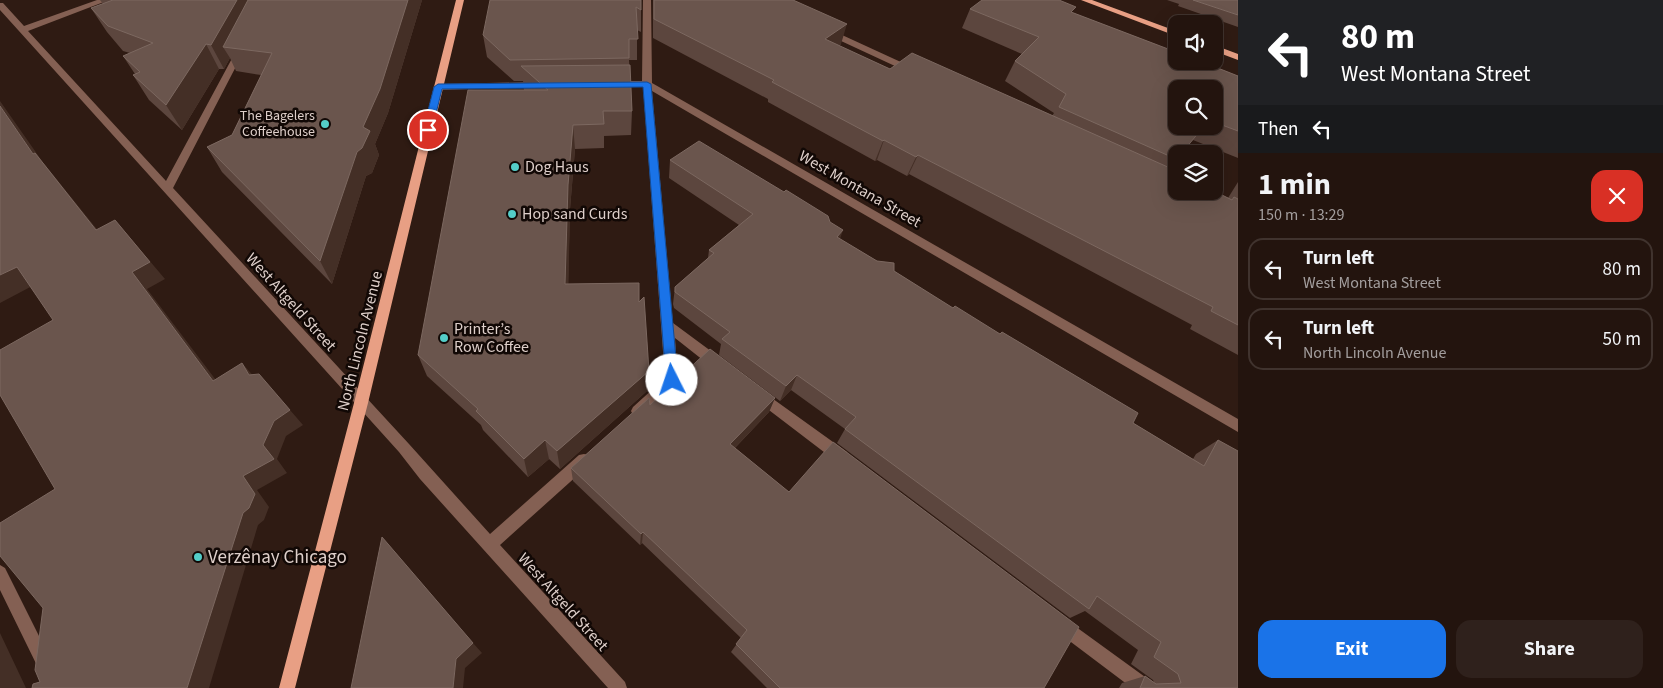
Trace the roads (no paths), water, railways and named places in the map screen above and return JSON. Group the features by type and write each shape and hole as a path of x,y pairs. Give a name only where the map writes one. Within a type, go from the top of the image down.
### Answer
{"main road":[{"name":"North Lincoln Avenue","path":"287,688 361,403 460,0"},
{"path":"1085,0 1168,31"},
{"path":"1223,51 1238,57"}],"street":[{"path":"22,30 105,0"},
{"path":"628,420 672,380 647,84 647,0"},
{"name":"West Altgeld Street","path":"0,5 404,448 425,474 619,688"},
{"path":"822,29 921,75"},
{"path":"166,189 244,42"},
{"path":"600,85 647,84"},
{"name":"West Montana Street","path":"647,84 1238,426"},
{"path":"438,87 552,85"},
{"path":"668,326 732,374"},
{"path":"748,386 852,465"},
{"path":"489,545 591,453"},
{"path":"0,573 57,688"},
{"path":"1050,616 1146,688"}],"place":[{"name":"The Bagelers Coffeehouse","path":"325,124"},
{"name":"Dog Haus","path":"515,167"},
{"name":"Hop sand Curds","path":"512,214"},
{"name":"Printer’s Row Coffee","path":"444,338"},
{"name":"Verzênay Chicago","path":"198,557"}]}
